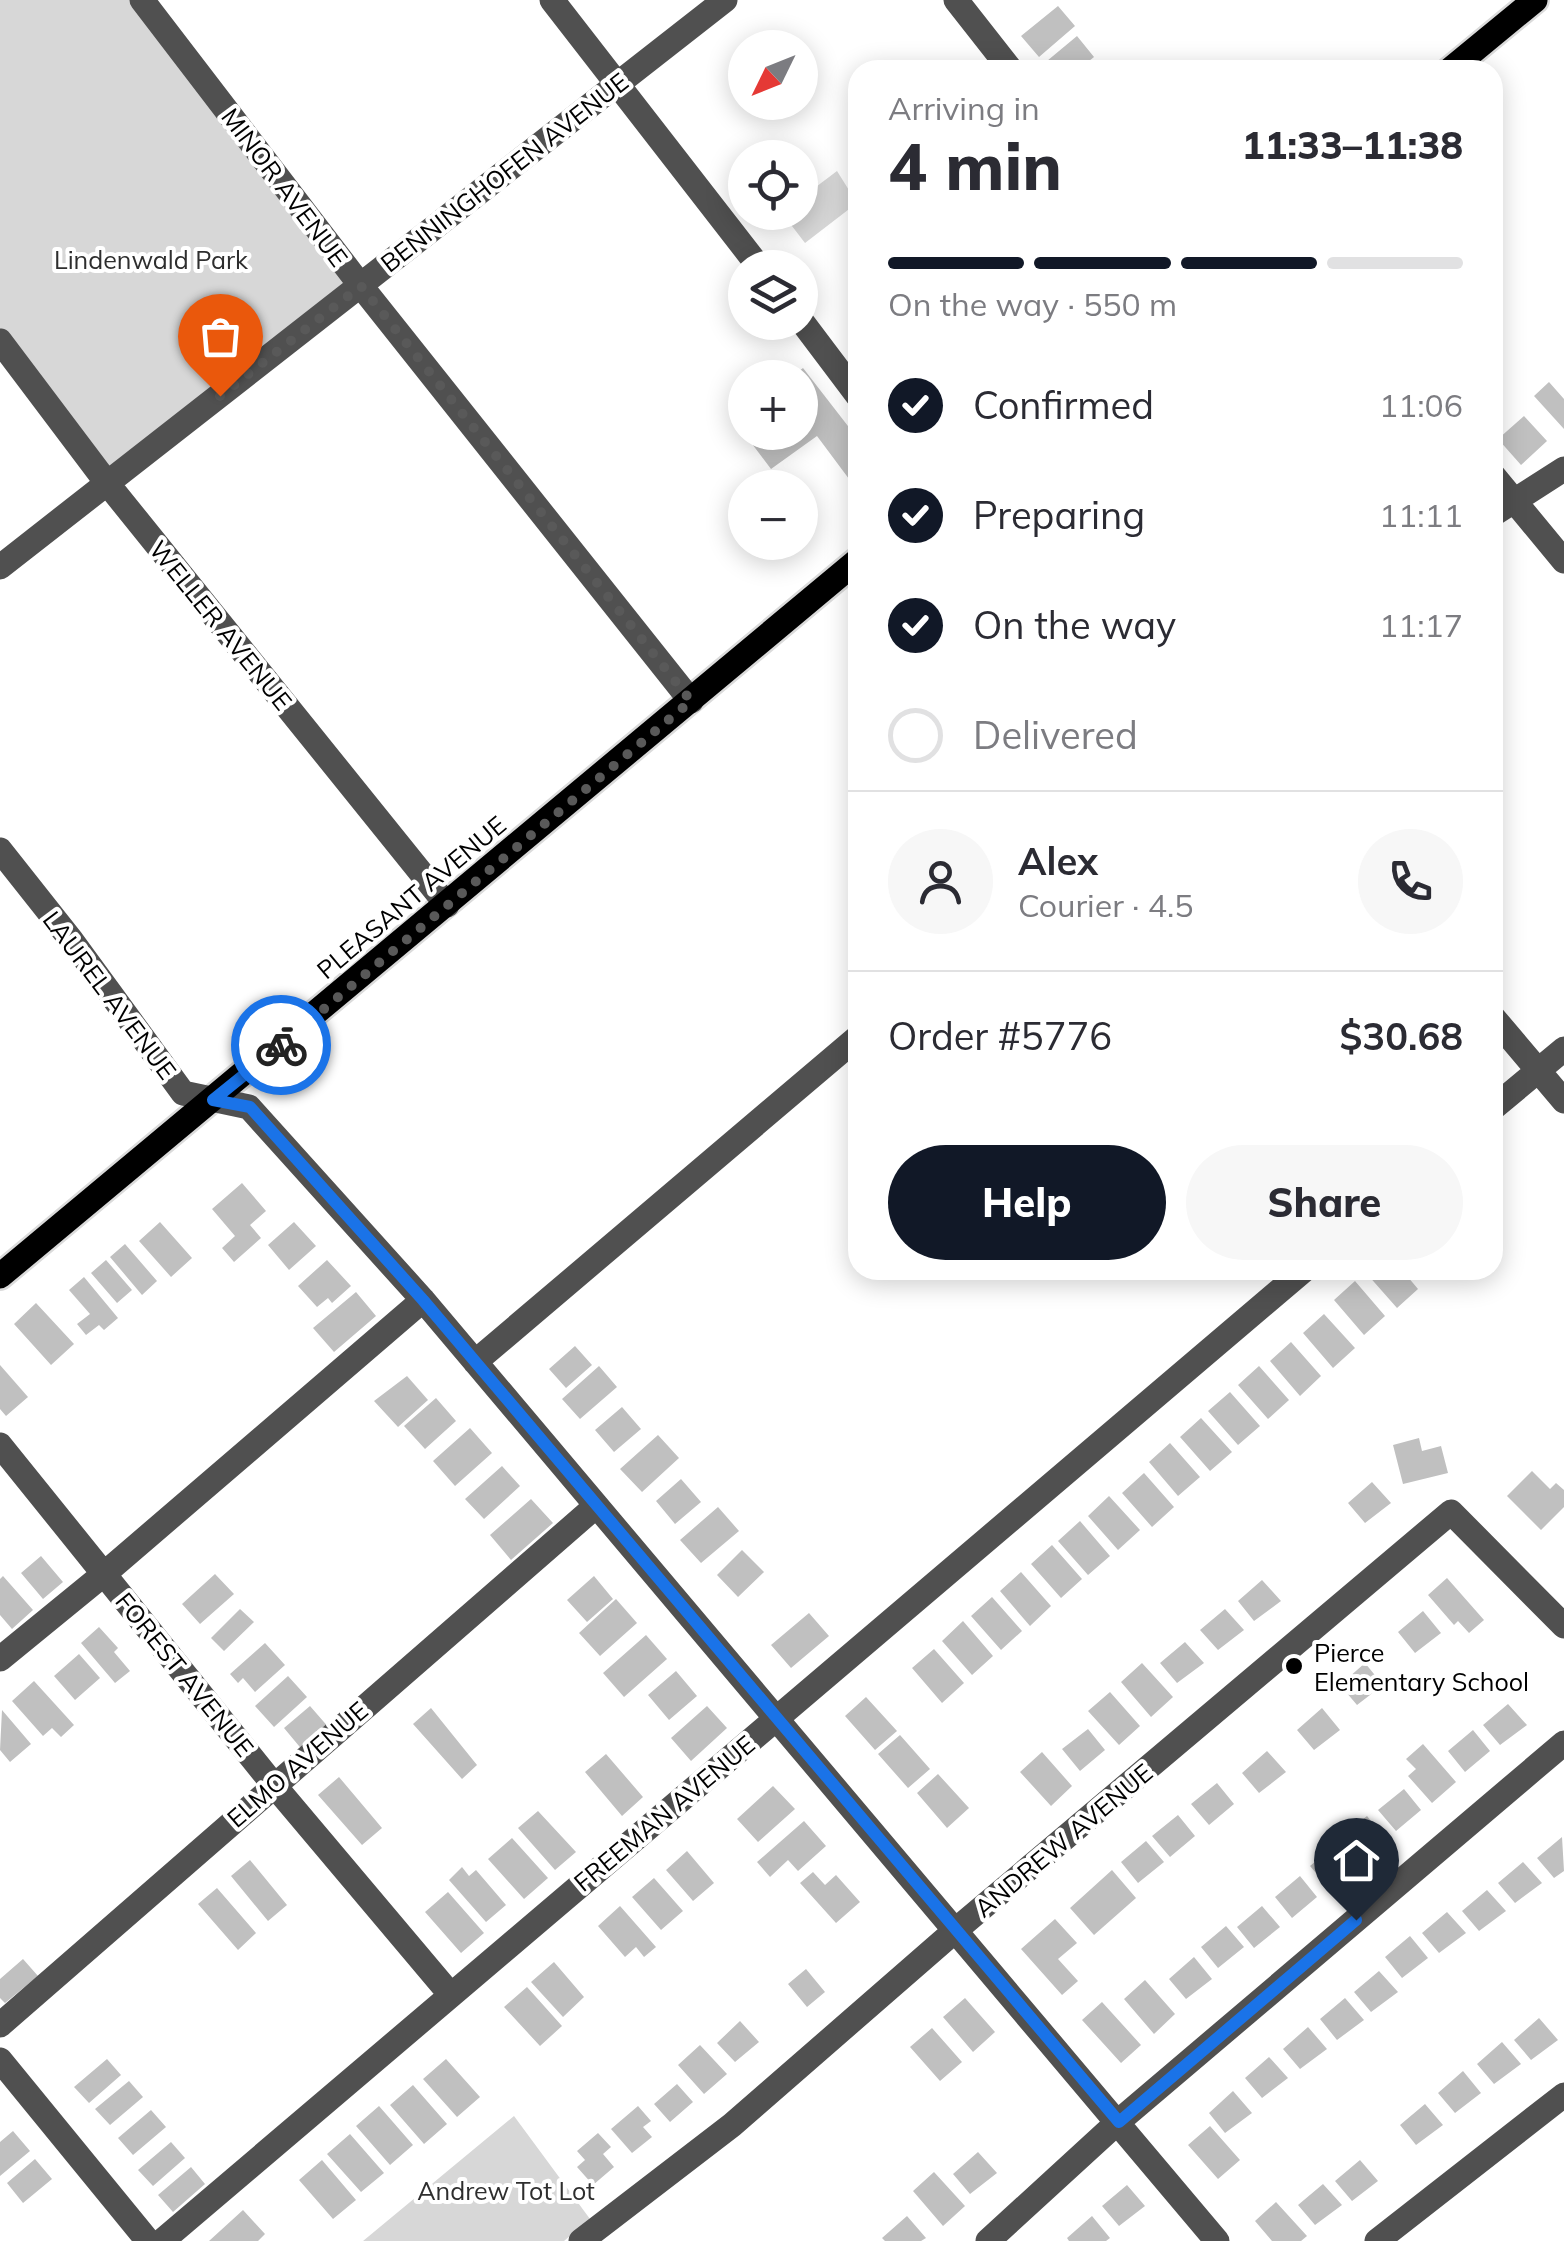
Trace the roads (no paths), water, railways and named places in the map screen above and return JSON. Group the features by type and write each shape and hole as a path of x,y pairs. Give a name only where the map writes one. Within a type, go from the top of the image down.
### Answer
{"main road":[{"path":"1462,60 1534,0"},
{"name":"PLEASANT AVENUE","path":"0,1276 848,568"}],"street":[{"name":"MINOR AVENUE","path":"142,0 361,286 691,701"},
{"path":"552,0 746,250"},
{"name":"BENNINGHOFEN AVENUE","path":"0,567 726,0"},
{"path":"956,0 1002,60"},
{"name":"WELLER AVENUE","path":"0,340 107,483 447,906"},
{"path":"816,340 848,383"},
{"path":"1564,469 1503,507 1564,561"},
{"name":"LAUREL AVENUE","path":"0,850 183,1093 250,1107 423,1300 1218,2241"},
{"path":"1503,1029 1564,1101"},
{"path":"475,1362 848,1045"},
{"path":"1503,1100 1564,1049"},
{"name":"FREEMAN AVENUE","path":"162,2241 1292,1280"},
{"path":"0,1659 423,1300"},
{"name":"FOREST AVENUE","path":"0,1445 450,1994"},
{"name":"ELMO AVENUE","path":"0,2025 596,1506"},
{"name":"ANDREW AVENUE","path":"581,2241 732,2125 957,1929 1452,1512 1564,1626"},
{"path":"988,2241 1119,2122 1564,1743"},
{"path":"0,2060 9,2091 148,2241"},
{"path":"1378,2241 1564,2095"}],"place":[{"name":"Pierce Elementary School","path":"1294,1666"}],"park label":[{"name":"Lindenwald Park","path":"151,259"},
{"name":"Andrew Tot Lot","path":"506,2190"}]}
